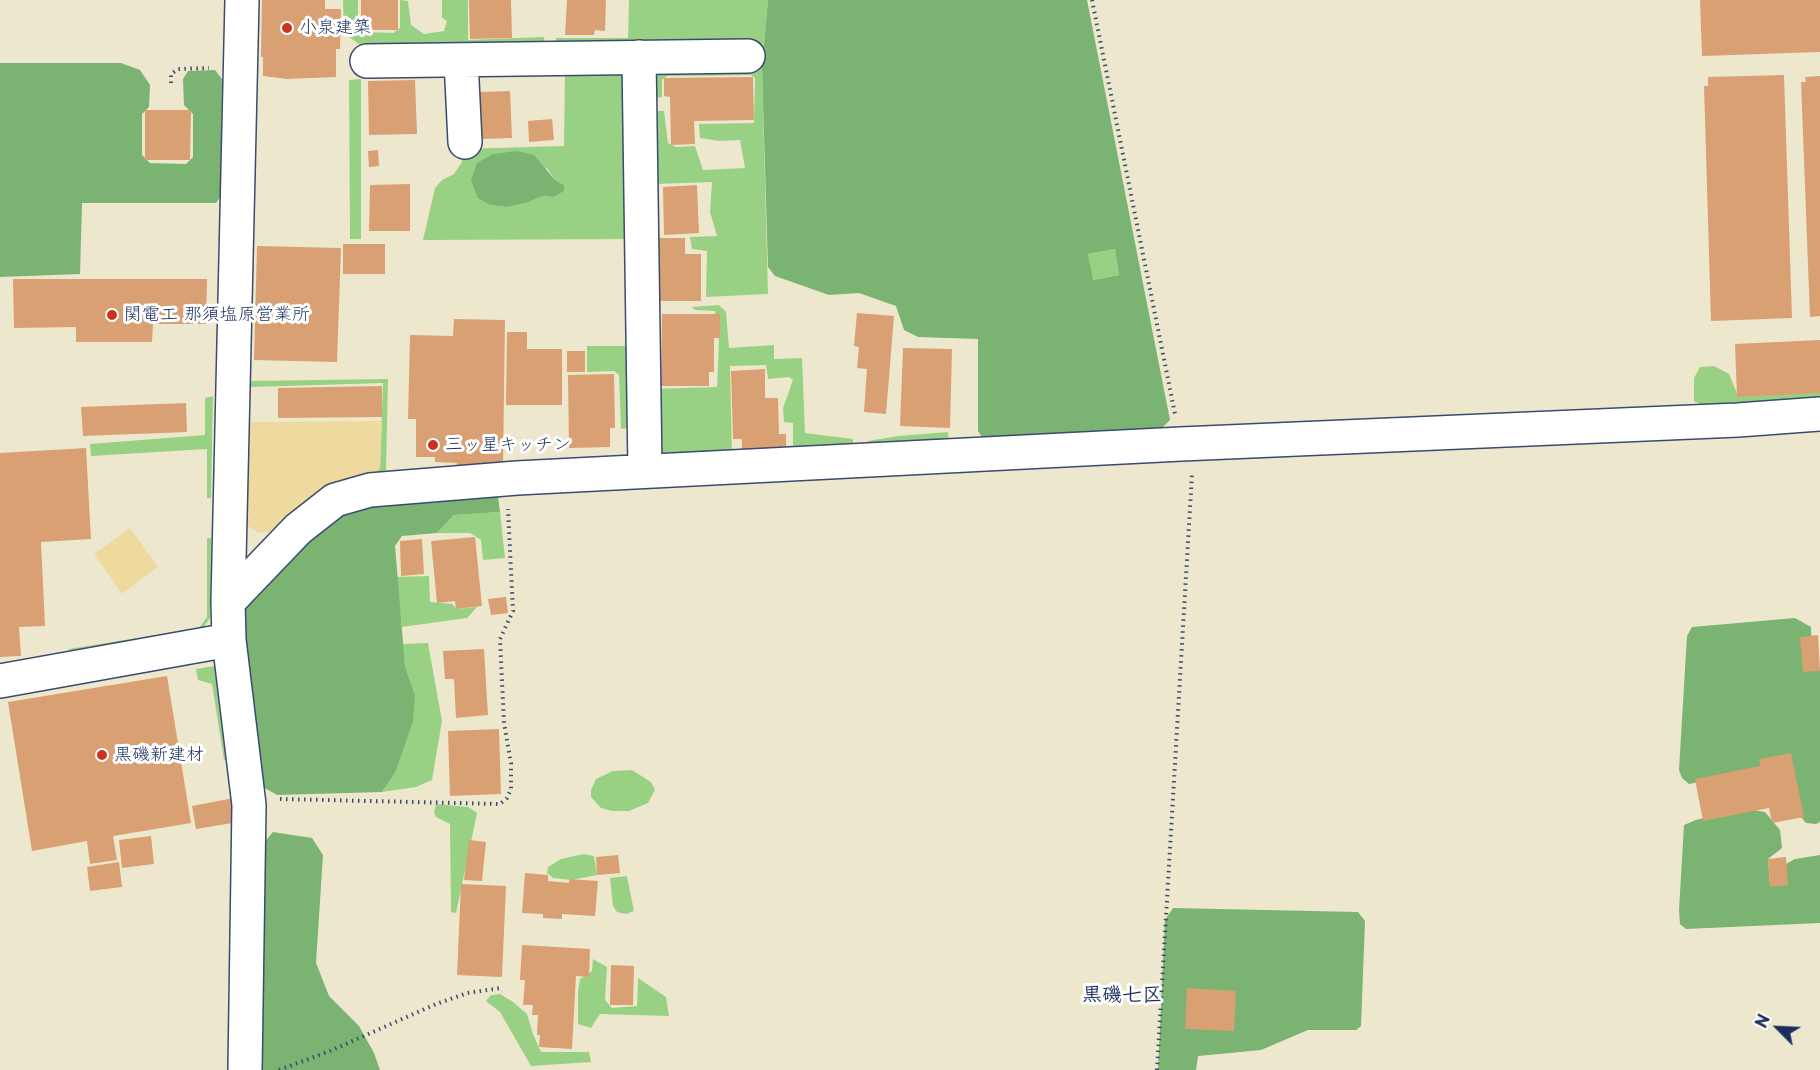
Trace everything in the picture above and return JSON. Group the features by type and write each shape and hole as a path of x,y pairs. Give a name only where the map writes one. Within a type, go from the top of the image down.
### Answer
{"street":[{"path":"242,0 228,602 229,640 249,799 245,1070"},
{"path":"367,61 748,56"},
{"path":"639,57 645,471"},
{"path":"460,60 465,142"},
{"path":"228,602 298,529 335,500 370,490 506,478 1187,444 1738,420 1820,414"},
{"path":"0,681 229,640"}],"path":[{"path":"1092,0 1187,444 1157,1070"},
{"path":"171,83 171,74 178,69 240,68"},
{"path":"249,799 500,804 507,798 511,789 511,763 504,723 500,639 513,611 506,478"},
{"path":"279,1070 330,1051 436,1004 467,993 501,987"}],"green space":[{"path":"343,0 358,0 358,25 365,32 393,33 400,28 400,0 408,1 411,25 424,34 444,31 447,21 442,18 442,0 468,0 468,40 544,37 545,44 364,48 344,33"},
{"path":"629,0 768,0 762,68 768,294 706,297 707,251 692,249 690,237 717,236 710,212 712,182 656,184 655,111 664,111 668,143 676,147 695,146 703,170 745,168 740,140 719,141 700,138 699,124 754,123 755,78 751,75 667,76 662,80 662,97 653,98 654,78 666,68 556,44 556,38 628,38"},
{"path":"768,0 1087,0 1170,420 1151,439 986,443 978,431 978,339 918,337 904,330 896,306 859,293 829,295 775,276 768,267 762,68","holes":["1115,249 1119,275 1093,280 1088,254"]},
{"path":"0,63 121,63 140,70 150,85 149,107 142,114 142,155 150,163 186,164 193,157 193,114 184,105 183,79 188,71 215,70 222,79 221,196 216,203 82,203 80,274 0,277"},
{"path":"565,68 624,68 637,239 423,240 435,188 442,180 454,174 462,162 461,149 564,146","holes":["547,168 555,180 564,185 553,197 543,196 507,207 490,205"]},
{"path":"361,79 361,239 350,239 349,80"},
{"path":"517,151 534,155 555,180 564,185 564,191 553,197 543,196 507,207 490,205 478,198 471,181 477,163 493,154"},
{"path":"1115,249 1119,275 1092,280 1088,254"},
{"path":"719,305 726,312 729,348 774,345 774,359 802,358 805,433 853,439 853,451 793,452 793,423 784,422 783,408 793,380 789,377 768,379 766,365 730,366 732,457 660,460 651,389 717,387 719,342 715,311 695,310 692,307"},
{"path":"587,346 636,346 636,427 621,429 619,375 614,371 587,372"},
{"path":"1714,366 1729,374 1738,396 1820,391 1820,403 1705,406 1694,401 1694,378 1700,367"},
{"path":"388,379 386,470 377,480 355,486 380,467 383,383 251,387 249,381"},
{"path":"213,396 211,498 207,498 207,449 91,456 90,444 205,435 205,398"},
{"path":"948,432 949,445 868,449 868,441"},
{"path":"498,496 500,512 454,515 437,533 402,536 395,546 405,666 415,695 413,721 395,773 382,792 277,795 263,787 239,643 243,598 340,505"},
{"path":"500,512 505,558 483,560 481,540 470,533 437,533 454,515"},
{"path":"207,538 211,538 210,618 201,631 70,652 69,649 199,628 207,617"},
{"path":"429,576 430,602 452,604 457,609 477,607 467,618 402,627 396,577"},
{"path":"1795,618 1811,627 1812,663 1820,670 1820,822 1816,824 1806,823 1793,808 1770,768 1689,784 1682,778 1679,770 1687,636 1692,627"},
{"path":"428,643 442,721 432,780 416,787 382,792 395,773 415,695 405,666 403,644"},
{"path":"214,666 222,670 236,759 224,760 212,684 198,680 196,669"},
{"path":"632,770 651,782 655,790 648,803 629,811 612,811 601,808 591,797 591,790 596,779 613,771"},
{"path":"436,804 468,807 477,813 456,913 451,912 450,824 436,817 434,812"},
{"path":"1741,808 1765,812 1780,830 1782,848 1768,859 1770,886 1786,864 1795,859 1820,855 1820,923 1686,929 1680,924 1684,825"},
{"path":"273,832 312,838 323,855 316,963 329,996 359,1026 374,1053 380,1070 260,1070 261,846"},
{"path":"584,854 594,856 597,875 571,880 553,878 547,873 548,867 561,859"},
{"path":"627,876 634,911 626,914 617,912 613,906 610,878"},
{"path":"1173,908 1358,912 1365,921 1361,1026 1356,1030 1308,1030 1261,1050 1198,1056 1196,1070 1158,1070 1165,920"},
{"path":"593,959 607,967 605,1000 612,1008 637,1006 638,978 666,997 669,1016 600,1014 591,1028 578,1024 580,979 592,971"},
{"path":"500,994 527,1014 541,1052 589,1052 591,1062 531,1066 500,1012 486,1001 491,995"}],"sand":[{"path":"382,421 380,468 372,477 269,532 259,533 246,525 249,422"},
{"path":"130,528 158,567 122,594 94,554"}],"building":[{"path":"262,0 325,0 325,9 341,9 340,49 336,49 336,77 287,79 263,76"},
{"path":"361,0 398,0 398,30 361,30"},
{"path":"469,0 511,0 512,38 470,39"},
{"path":"567,0 606,0 605,31 595,30 594,35 565,35"},
{"path":"1700,0 1820,0 1820,52 1702,56"},
{"path":"1784,75 1792,318 1711,321 1704,86 1708,86 1708,77"},
{"path":"1820,76 1820,316 1810,317 1801,82 1806,82 1805,77"},
{"path":"753,77 754,120 694,121 695,144 671,145 670,97 664,96 664,78"},
{"path":"415,80 417,134 369,135 368,81"},
{"path":"510,91 512,138 480,139 479,92"},
{"path":"145,110 191,110 190,160 145,160"},
{"path":"552,119 554,140 529,142 528,121"},
{"path":"378,150 379,166 369,167 368,151"},
{"path":"410,184 410,231 369,231 370,185"},
{"path":"697,185 699,233 664,235 663,187"},
{"path":"656,238 685,238 685,254 701,254 701,301 656,301"},
{"path":"343,244 385,244 385,274 343,274"},
{"path":"257,246 341,248 337,362 254,360"},
{"path":"13,279 207,279 206,324 153,324 152,342 76,342 76,327 14,328"},
{"path":"857,313 894,316 886,414 864,412 867,369 857,368 859,347 854,346"},
{"path":"662,314 720,314 720,338 714,338 714,372 709,372 709,386 661,386"},
{"path":"454,319 505,320 503,468 456,468 457,463 435,462 435,457 416,457 416,419 408,419 410,335 453,336"},
{"path":"507,332 527,332 527,349 562,349 562,405 506,405"},
{"path":"1820,340 1820,393 1737,397 1735,344"},
{"path":"903,348 952,349 950,428 900,426"},
{"path":"567,351 585,351 585,372 567,372"},
{"path":"765,369 765,398 778,398 779,434 786,434 786,452 742,453 742,439 733,439 731,371"},
{"path":"614,374 615,428 610,428 610,447 569,448 568,375"},
{"path":"382,386 382,417 278,418 278,388"},
{"path":"186,403 187,432 83,436 81,407"},
{"path":"86,448 91,539 41,542 45,626 19,627 21,656 0,657 0,453"},
{"path":"475,537 482,606 456,609 455,601 437,603 431,541"},
{"path":"422,539 424,574 401,576 400,541"},
{"path":"506,597 508,613 491,615 488,599"},
{"path":"1818,635 1820,671 1803,672 1800,637"},
{"path":"484,649 488,715 456,718 454,679 445,679 443,651"},
{"path":"167,676 191,823 113,836 117,860 90,864 87,841 32,851 8,702"},
{"path":"499,729 501,794 450,796 448,731"},
{"path":"1791,753 1804,817 1772,823 1769,808 1703,821 1695,779 1760,766 1759,759"},
{"path":"234,798 238,822 196,829 192,806"},
{"path":"151,836 154,864 122,868 119,840"},
{"path":"469,840 486,842 482,881 464,880"},
{"path":"618,855 620,873 597,875 596,857"},
{"path":"1786,857 1788,885 1770,887 1768,859"},
{"path":"119,862 122,887 90,891 87,867"},
{"path":"525,873 548,875 548,881 569,883 569,879 598,881 595,916 562,914 562,919 543,918 543,914 522,913"},
{"path":"461,884 506,886 502,977 457,975"},
{"path":"522,945 590,949 589,977 576,976 572,1049 539,1047 538,1015 532,1015 533,1005 523,1005 525,980 520,980"},
{"path":"611,965 634,966 633,1005 610,1005"},
{"path":"1187,988 1236,991 1234,1031 1185,1029"}],"place":[{"name":"小泉建築","path":"287,28"},
{"name":"関電工 那須塩原営業所","path":"112,315"},
{"name":"三ッ星キッチン","path":"433,445"},
{"name":"黒磯新建材","path":"102,755"}],"district":[{"name":"黒磯七区","path":"1122,995"}]}
